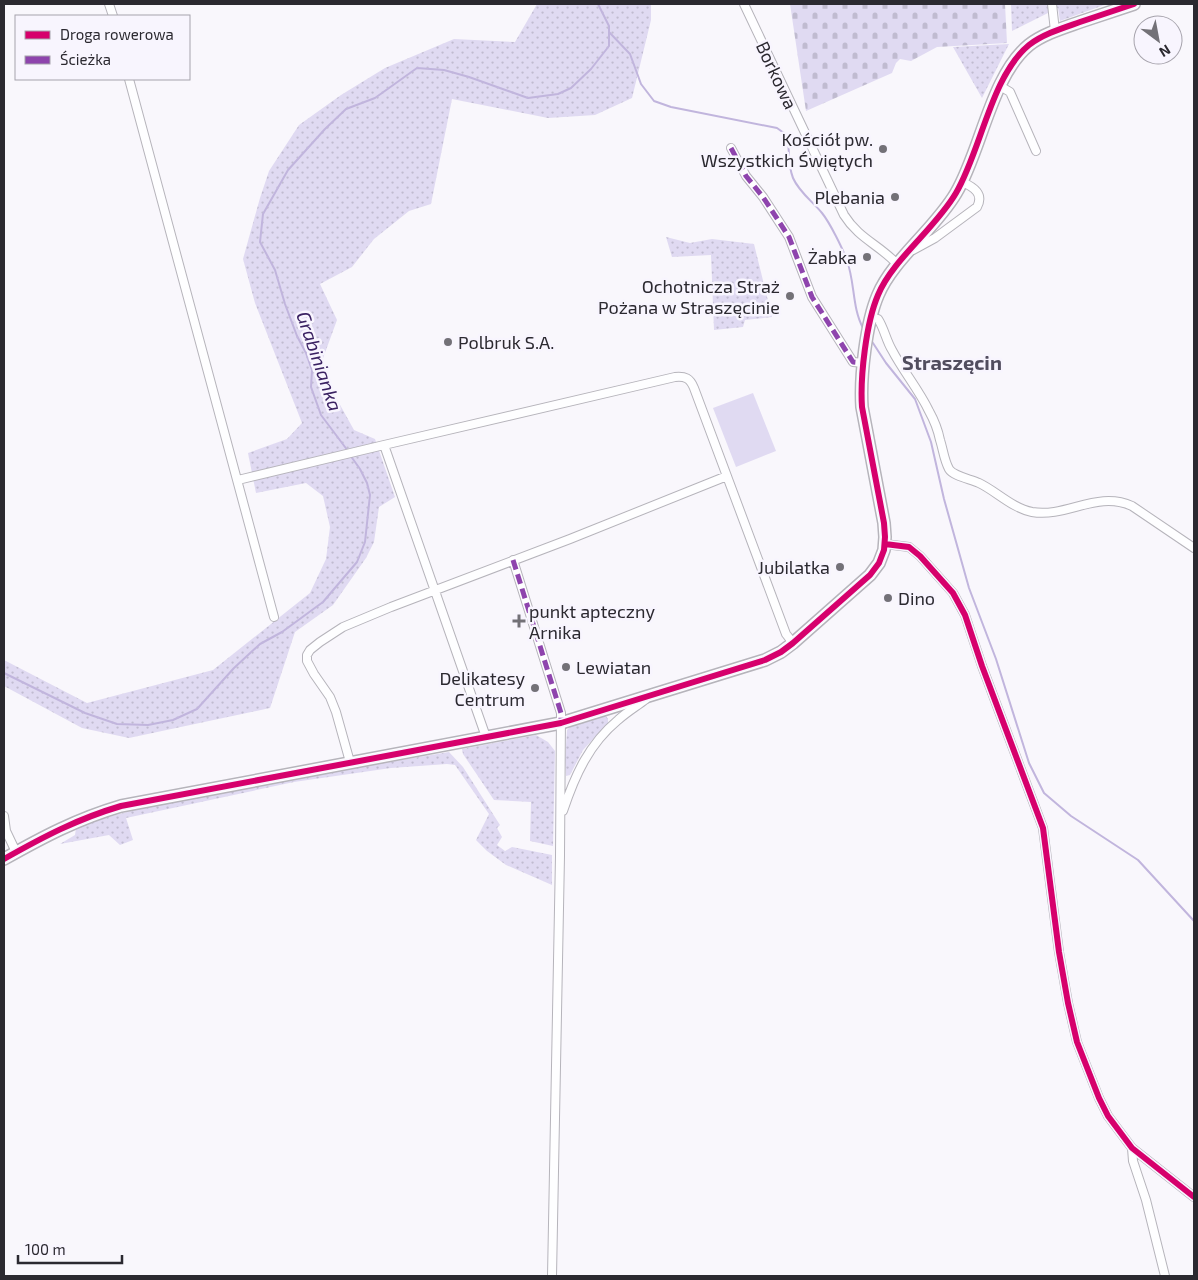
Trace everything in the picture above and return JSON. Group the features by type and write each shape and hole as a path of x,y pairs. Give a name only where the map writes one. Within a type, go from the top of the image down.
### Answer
{"street":[{"name":"Borkowa","path":"744,4 844,215 856,231 874,246 890,255 898,265"},
{"path":"1052,4 1055,31"},
{"path":"4,859 61,827 95,813 120,806 561,723 765,660 793,643 870,575 879,562 885,544 882,507 862,407 861,383 871,321 881,290 898,265 945,210 962,182 1000,86 1016,58 1028,46 1055,31 1134,4"},
{"path":"129,80 274,617"},
{"path":"1000,86 1010,92 1036,151"},
{"path":"731,148 746,176 763,197 789,237 815,303 852,362 864,361"},
{"path":"910,252 935,238 976,208 979,201 978,192 962,182"},
{"path":"871,321 878,319 892,351 929,411 940,437 949,470 954,475 967,478 992,489 1017,506 1031,512 1059,511 1104,500 1122,502 1132,506 1194,548"},
{"path":"238,480 683,376 692,382 786,634 793,643"},
{"path":"384,445 486,736"},
{"path":"350,762 330,697 309,666 307,655 320,642 343,628 434,590 570,539 727,476"},
{"path":"885,544 909,547 920,556 953,593 966,615 982,666 1043,828 1059,952 1068,1003 1077,1042 1099,1098 1108,1116 1132,1148 1194,1197"},
{"path":"513,560 561,713 552,1276"},
{"path":"560,817 571,785 590,749 619,719 650,696"},
{"path":"4,816 6,841 16,852"},
{"path":"1132,1148 1133,1161 1146,1200 1165,1276"}],"green space":[{"path":"537,4 651,4 651,20 632,98 595,115 548,118 452,99 431,204 409,211 374,239 352,267 320,284 337,320 322,361 334,394 354,430 375,439 395,497 379,507 374,542 366,558 333,605 295,632 270,708 129,738 82,728 4,686 4,660 87,703 213,670 310,593 326,559 330,527 323,496 306,483 256,493 248,453 287,439 302,423 255,303 243,259 269,171 299,125 341,95 385,68 454,39 515,42"},
{"path":"790,4 1005,4 1007,43 937,47 911,61 900,59 892,73 806,111"},
{"path":"1011,4 1107,4 1060,21 1058,8 1012,31"},
{"path":"1009,44 982,98 953,47"},
{"path":"666,237 690,243 712,239 754,244 772,317 745,320 743,327 714,330 711,255 672,257"},
{"path":"753,393 776,451 736,467 713,408"},
{"path":"606,716 608,723 583,750 570,775 566,776 567,730 570,727"},
{"path":"536,735 548,742 555,751 553,846 530,841 531,802 494,800 463,754 462,749"},
{"path":"449,752 463,767 500,825 497,828 502,837 497,845 505,851 512,847 552,855 552,885 506,865 476,840 489,814 455,765 447,764 391,768 294,782 126,818 133,840 120,845 109,835 60,844 75,835 76,828 79,826 137,809 235,789"}],"waterway":[{"name":"Grabinianka","path":"348,451 321,415 311,387 312,370 285,304 275,270 260,242 263,214 288,170 346,109 375,98 417,68 444,70 528,98 558,94 571,88 591,69 609,46 609,26 598,4"},
{"path":"609,32 630,54 641,84 654,101 671,107 777,128 788,136 791,173 802,192 825,217 839,243 850,269 857,312 863,328"},
{"path":"871,340 886,363 915,399 931,442 944,499 969,588 996,659 1029,763 1044,793 1071,816 1138,860 1194,921"},
{"name":"Grabinianka","path":"4,673 85,713 117,724 148,725 173,720 197,709 234,668 260,644 282,632 323,602 357,562 365,542 370,495 367,483 350,455"}],"marked path":[{"path":"731,148 746,176 763,197 789,237 812,297 853,362 864,363"},
{"path":"513,560 561,713 561,723"}],"cycle path":[{"path":"4,859 61,829 121,806 561,723 765,660 793,643 870,575 879,563 884,550 884,523 862,407 865,350 870,320 878,295 894,269 937,219 956,193 973,157 996,94 1005,75 1016,59 1029,45 1047,34 1134,4"},
{"path":"885,544 909,547 920,556 953,593 965,615 982,666 1043,828 1059,952 1068,1003 1077,1042 1099,1098 1108,1116 1132,1148 1194,1197"}],"place":[{"name":"Kościół pw. Wszystkich Świętych","path":"883,149"},
{"name":"Plebania","path":"895,197"},
{"name":"Żabka","path":"867,257"},
{"name":"Ochotnicza Straż Pożana w Straszęcinie","path":"790,296"},
{"name":"Polbruk S.A.","path":"448,342"},
{"name":"Jubilatka","path":"840,567"},
{"name":"Dino","path":"888,598"},
{"name":"punkt apteczny Arnika","path":"519,621"},
{"name":"Lewiatan","path":"566,667"},
{"name":"Delikatesy Centrum","path":"535,688"}],"district":[{"name":"Straszęcin","path":"952,362"}]}
